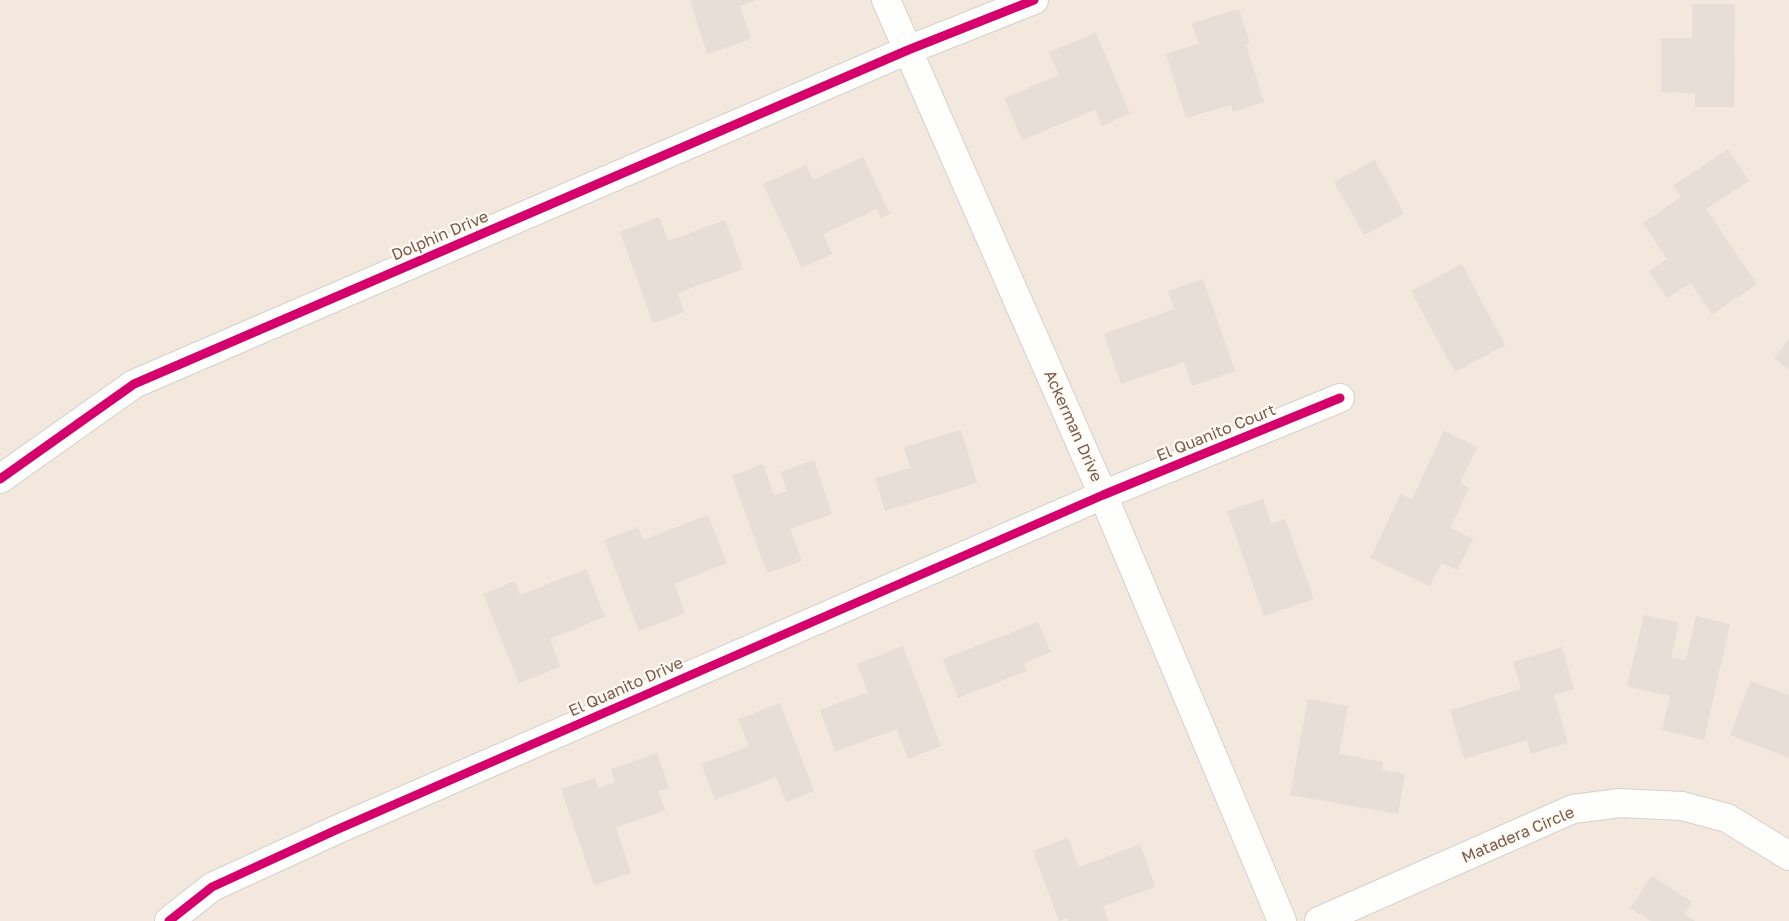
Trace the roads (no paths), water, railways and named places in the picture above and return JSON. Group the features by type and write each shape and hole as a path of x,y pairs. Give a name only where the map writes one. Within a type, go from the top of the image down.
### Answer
{"street":[{"name":"Ackerman Drive","path":"886,0 1103,495 1282,921"},
{"name":"Dolphin Drive","path":"0,479 134,384 908,50 1034,0"},
{"name":"El Quanito Court","path":"1103,495 1340,398"},
{"name":"El Quanito Drive","path":"169,921 212,887 336,830 1103,495"},
{"name":"Matadera Circle","path":"1319,921 1572,809 1620,803 1682,806 1727,818 1789,856"}]}
